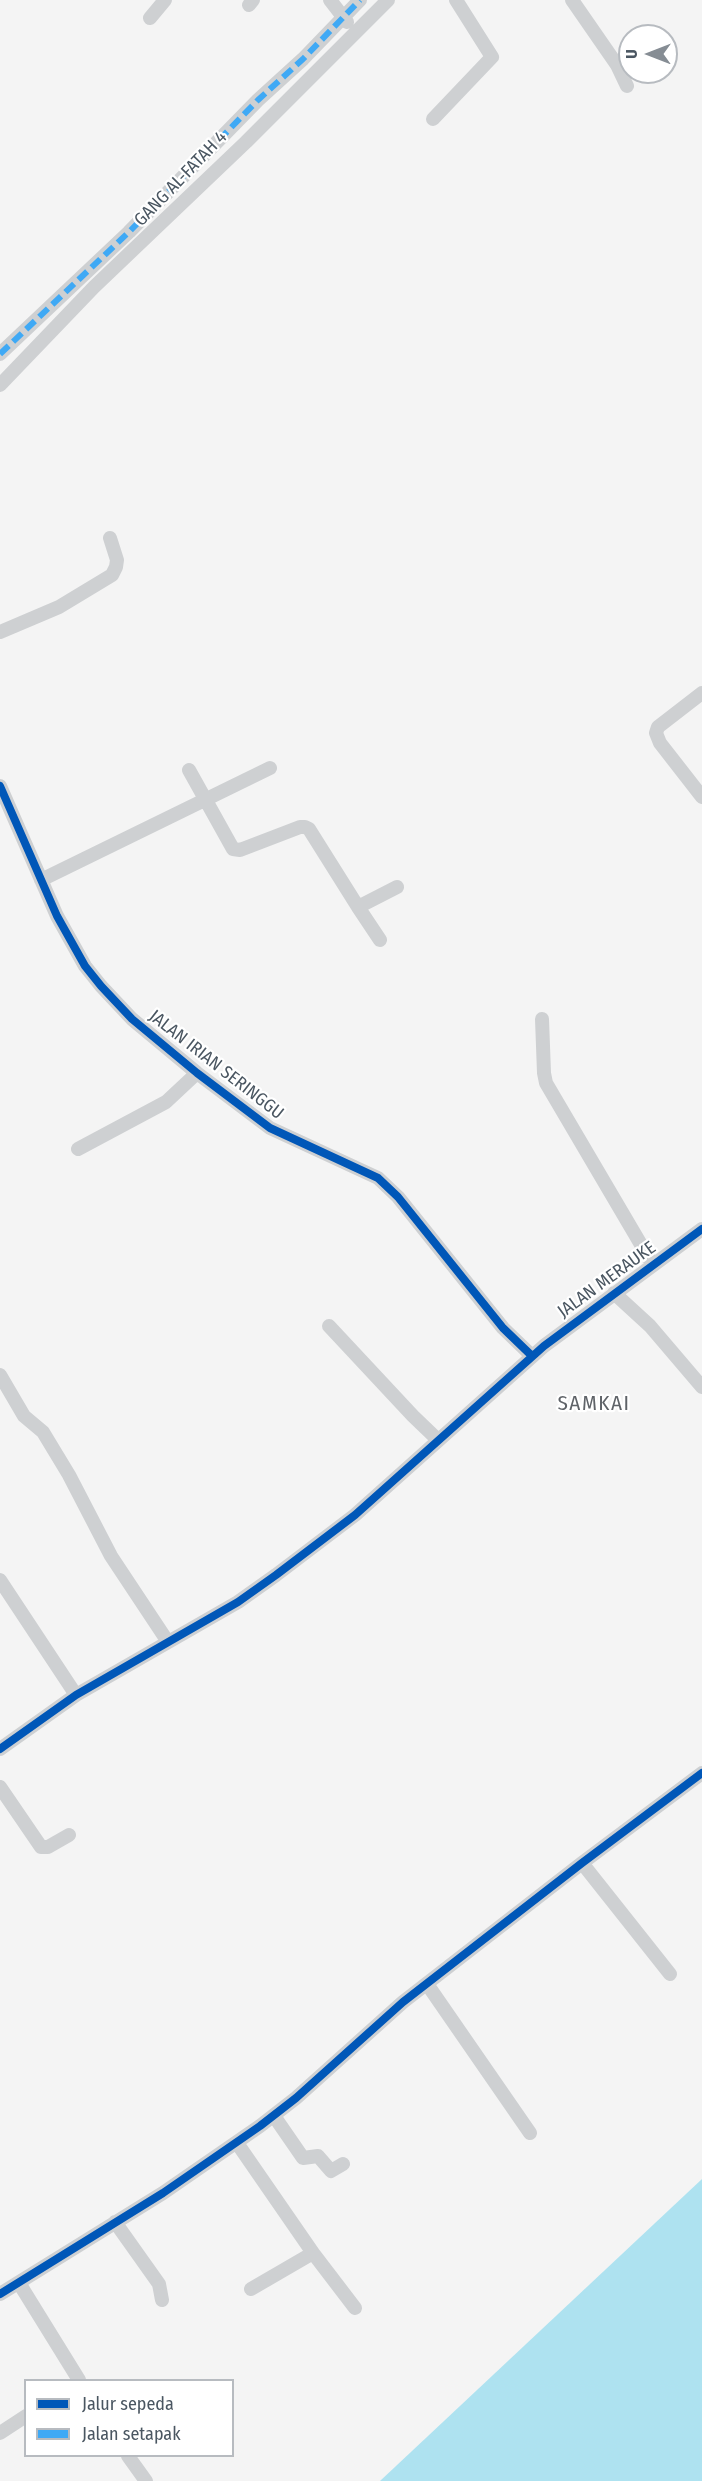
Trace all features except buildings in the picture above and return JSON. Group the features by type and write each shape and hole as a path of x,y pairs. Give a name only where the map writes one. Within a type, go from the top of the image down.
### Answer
{"street":[{"path":"150,18 165,0"},
{"path":"330,0 348,24"},
{"name":"GANG AL-FATAH 4","path":"0,354 348,24 360,0"},
{"path":"0,385 94,287 246,142 348,24 388,0"},
{"path":"432,119 492,57 456,0"},
{"path":"572,0 617,65 627,86"},
{"path":"0,632 59,606 112,575 117,560 110,538"},
{"path":"702,693 658,727 656,733 660,743 702,797"},
{"path":"41,880 270,768"},
{"path":"189,770 233,849 240,850 300,827 309,829 380,940"},
{"name":"JALAN IRIAN SERINGGU","path":"0,786 6,817 41,880 70,942 101,986 132,1019 197,1073 270,1128 378,1178 398,1197 503,1328 532,1356"},
{"path":"358,907 398,887"},
{"path":"542,1019 546,1083 653,1265"},
{"path":"78,1149 160,1106 197,1073"},
{"name":"JALAN MERAUKE","path":"0,1748 76,1695 238,1602 334,1532 532,1356 702,1230"},
{"path":"614,1293 650,1326 702,1387"},
{"path":"329,1326 438,1440"},
{"path":"0,1375 24,1416 43,1432 69,1475 111,1556 168,1642"},
{"path":"0,1580 76,1695"},
{"path":"0,2294 237,2143 274,2116 404,2002 702,1773"},
{"path":"0,1786 42,1847 48,1847 69,1834"},
{"path":"582,1863 670,1974"},
{"path":"427,1984 530,2133"},
{"path":"274,2116 303,2158 318,2156 331,2171 343,2164"},
{"path":"237,2143 313,2253 356,2308"},
{"path":"115,2222 159,2284 162,2300"},
{"path":"251,2289 313,2253"},
{"path":"19,2283 78,2379"},
{"path":"0,2433 24,2417"},
{"path":"129,2457 146,2481"}],"water":[{"path":"702,2179 702,2481 380,2481"}],"marked path":[{"path":"0,354 129,232 360,0"}],"cycle path":[{"path":"0,786 57,916 85,966 101,986 132,1019 197,1073 270,1128 378,1178 398,1197 503,1328 532,1356"},
{"path":"0,1749 76,1695 238,1602 276,1575 355,1515 544,1346 702,1229"},
{"path":"0,2294 163,2193 260,2126 296,2098 403,2002 702,1773"}],"district":[{"name":"SAMKAI","path":"594,1404"}]}
